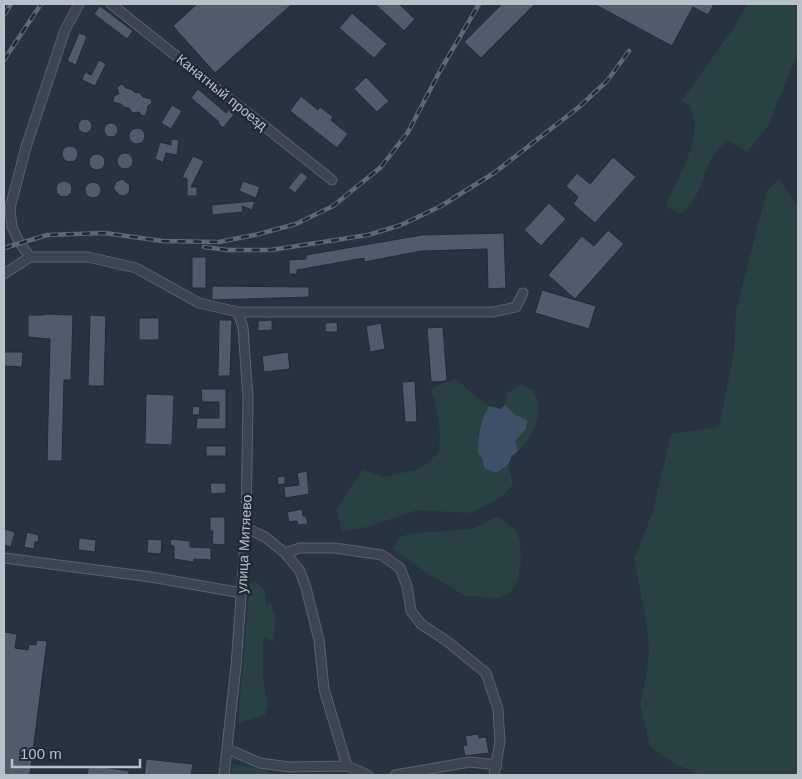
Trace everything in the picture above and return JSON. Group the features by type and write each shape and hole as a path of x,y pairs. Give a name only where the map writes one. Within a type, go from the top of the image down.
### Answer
{"street":[{"path":"30,257 12,228 10,208 26,147 56,56 65,30 79,4"},
{"name":"Канатный проезд","path":"111,4 332,180"},
{"path":"4,274 30,257 88,257 136,268 200,302 238,312 493,312 516,307 522,294"},
{"name":"улица Митяево","path":"224,775 242,593 246,528 248,398 243,328 238,312"},
{"path":"246,528 264,537 285,553 300,571 319,640 324,689 347,766"},
{"path":"285,553 300,548 382,554 400,568 407,586 411,611 421,624 448,642 486,673 498,709 500,742 494,775"},
{"path":"4,558 151,577 242,593"},
{"path":"227,749 260,763 289,767 347,766 368,775"},
{"path":"395,775 470,762 497,764"}],"green space":[{"path":"747,4 798,4 798,52 768,126 747,152 727,140 713,155 692,203 680,214 665,206 687,160 695,130 690,105 681,101 736,25"},
{"path":"779,179 797,204 798,210 798,775 701,775 675,764 650,747 640,704 647,672 649,648 646,620 634,559 653,511 671,434 719,427 734,352 736,310 767,191"},
{"path":"455,379 489,406 482,422 479,436 484,468 496,473 508,465 513,484 504,495 484,507 468,513 417,510 367,527 342,532 337,510 363,470 385,477 422,468 439,452 439,420 431,390 436,386"},
{"path":"521,385 533,390 539,405 538,418 533,430 527,442 518,451 515,441 527,420 514,414 505,405 507,393"},
{"path":"498,516 515,530 520,540 521,561 518,580 510,593 498,598 466,596 428,574 393,549 399,537 417,533 473,528"},
{"path":"255,581 265,591 266,605 271,604 275,614 274,641 263,637 263,680 268,705 265,715 238,723 249,591 250,584"},
{"path":"232,764 267,769 271,775 231,775"}],"water":[{"path":"505,405 514,414 527,420 526,429 515,441 518,451 512,456 508,465 496,473 484,468 482,458 478,454 479,435 483,417 489,406 500,409"}],"building":[{"path":"197,4 292,4 215,73 173,26"},
{"path":"375,4 399,4 415,19 404,31"},
{"path":"502,4 535,4 481,58 464,42"},
{"path":"594,4 714,4 708,15 693,7 672,46"},
{"path":"100,6 133,31 127,39 94,14"},
{"path":"352,13 387,44 374,58 339,28"},
{"path":"79,33 87,36 76,65 67,61"},
{"path":"99,60 106,64 95,86 82,80 85,72 91,75"},
{"path":"366,77 389,101 377,112 354,89"},
{"path":"122,84 134,92 140,93 143,97 151,99 152,103 148,106 146,115 142,116 139,112 132,113 129,108 113,102 114,96 119,94 117,87"},
{"path":"198,89 226,113 231,108 236,112 223,128 219,122 191,98"},
{"path":"301,96 318,110 320,107 333,117 331,120 348,134 337,148 290,111"},
{"path":"172,105 182,111 171,129 161,123"},
{"path":"85,119 90,121 92,126 90,131 85,133 80,131 78,126 80,121"},
{"path":"111,123 116,125 118,130 116,135 111,137 106,135 104,130 106,125"},
{"path":"137,128 143,130 145,136 143,142 137,144 131,142 129,136 131,130"},
{"path":"171,139 179,140 177,155 166,153 163,163 155,159 160,142 171,145"},
{"path":"70,146 76,148 78,154 76,160 70,162 64,160 62,154 64,148"},
{"path":"125,153 131,155 133,161 131,167 125,169 119,167 117,161 119,155"},
{"path":"97,154 105,162 97,170 89,162"},
{"path":"193,156 204,161 191,187 197,187 197,196 187,196 187,179 182,177"},
{"path":"613,157 636,177 595,223 573,204 578,197 566,186 577,173 590,184"},
{"path":"301,172 308,177 295,193 288,188"},
{"path":"122,179 130,185 129,193 123,196 119,195 114,189 114,184 116,184 114,183"},
{"path":"64,181 70,183 72,189 70,195 64,197 58,195 56,189 58,183"},
{"path":"243,181 260,187 256,198 239,191"},
{"path":"93,182 99,184 101,190 99,196 93,198 87,196 85,190 87,184"},
{"path":"255,201 252,210 242,206 243,212 212,215 212,205"},
{"path":"549,203 566,219 541,246 524,230"},
{"path":"608,230 624,244 575,299 548,275 582,236 594,246"},
{"path":"504,233 506,288 488,289 487,249 422,251 364,262 364,258 297,270 297,274 289,274 289,260 306,259 306,255 422,235"},
{"path":"192,257 206,257 206,288 192,288"},
{"path":"212,286 309,287 309,297 212,300"},
{"path":"542,290 596,306 589,329 535,313"},
{"path":"28,315 73,315 71,380 64,380 62,461 47,461 50,339 28,337"},
{"path":"90,315 106,316 104,386 88,386"},
{"path":"139,318 159,318 159,340 139,340"},
{"path":"219,320 232,320 230,376 218,376"},
{"path":"272,320 272,330 258,331 258,321"},
{"path":"337,322 338,332 325,332 325,323"},
{"path":"381,323 385,349 370,352 366,326"},
{"path":"443,327 447,381 431,382 427,328"},
{"path":"4,352 23,352 22,367 4,366"},
{"path":"288,352 290,369 264,372 262,356"},
{"path":"415,381 417,422 405,422 402,382"},
{"path":"201,389 226,389 226,429 196,429 197,418 219,418 219,402 202,402"},
{"path":"146,394 174,395 172,445 145,444"},
{"path":"193,406 200,407 199,415 192,415"},
{"path":"206,446 226,446 226,456 206,456"},
{"path":"307,471 309,494 285,498 284,487 299,485 297,473"},
{"path":"285,476 285,484 278,485 277,477"},
{"path":"210,483 226,483 226,493 211,494"},
{"path":"302,509 303,516 306,516 308,524 298,525 297,521 289,522 287,512"},
{"path":"210,517 225,517 225,545 212,544 213,531 210,531"},
{"path":"4,529 15,532 11,547 4,545"},
{"path":"27,532 39,535 34,549 24,547"},
{"path":"79,538 96,540 95,552 78,550"},
{"path":"148,539 162,540 161,554 147,553"},
{"path":"171,539 190,541 190,547 211,548 211,560 194,559 194,562 174,559 174,546 170,545"},
{"path":"4,632 17,634 15,648 28,650 29,644 36,645 37,640 47,641 30,775 4,775"},
{"path":"478,734 479,738 486,737 489,753 465,756 463,746 467,745 465,736"},
{"path":"146,759 193,764 191,775 144,775"},
{"path":"89,765 129,771 129,775 87,775"}],"railway":[{"path":"4,15 11,4"},
{"path":"4,60 41,4"},
{"path":"4,248 47,235 105,233 162,241 219,242 296,224 333,206 381,167 408,132 440,71 479,4"},
{"path":"204,247 227,250 271,250 368,235 401,225 441,206 494,173 579,107 607,81 629,51"}]}
